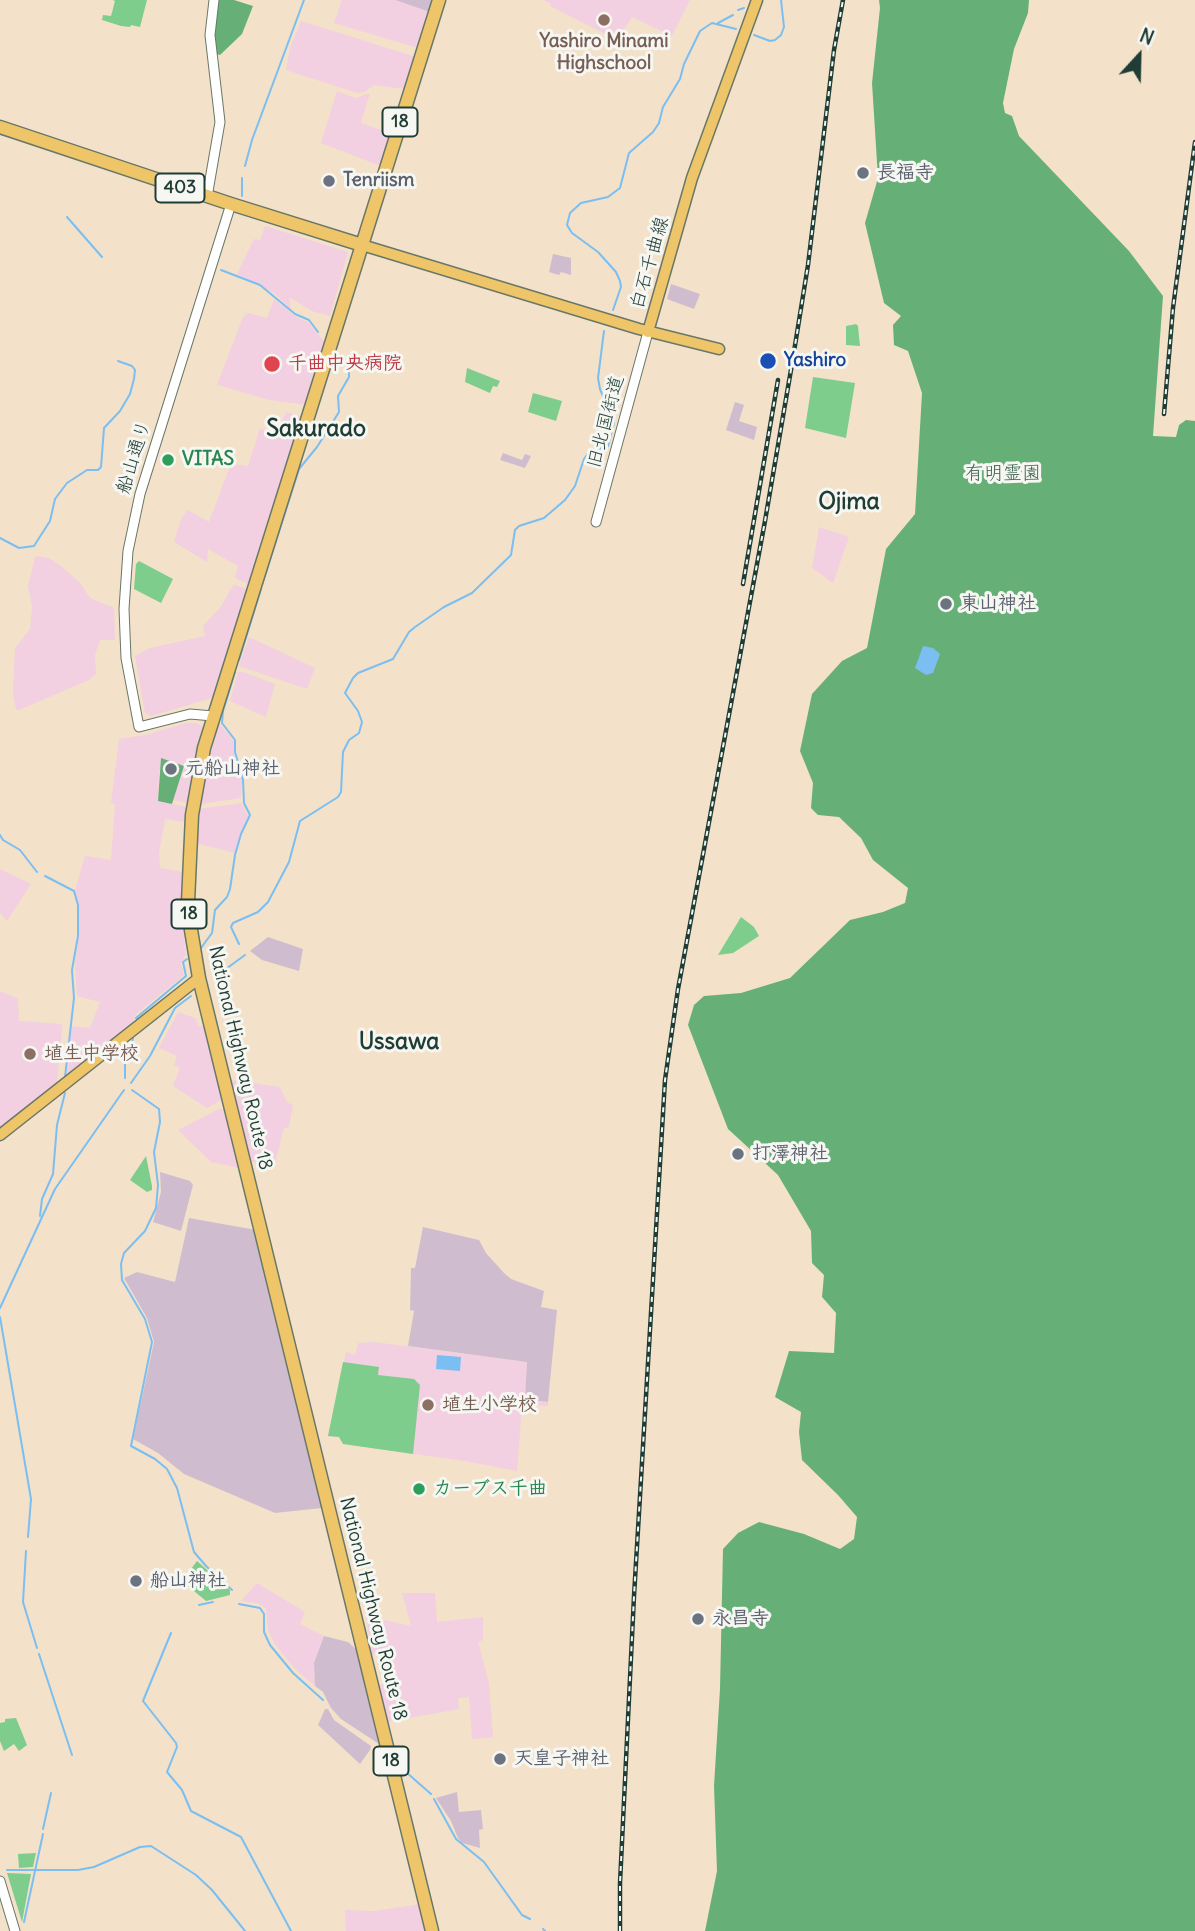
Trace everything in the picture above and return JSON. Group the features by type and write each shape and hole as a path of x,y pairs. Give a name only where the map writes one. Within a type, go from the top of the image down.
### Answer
{"highway":[{"name":"National Highway Route 18","path":"432,1931 200,978 189,912 189,845 198,776 213,716 439,0"},
{"name":"403","path":"0,127 207,197 362,245"}],"main road":[{"name":"白石千曲線","path":"362,245 648,332 692,178 757,0"},
{"path":"648,332 719,349"},
{"path":"0,1135 200,978"}],"street":[{"path":"207,197 220,122 210,34 214,0"},
{"name":"船山通り","path":"213,716 190,714 139,727 126,658 125,582 133,522 231,204"},
{"name":"旧北国街道","path":"596,522 648,332"},
{"path":"0,1881 3,1902 15,1931"}],"shaded area":[{"path":"342,0 395,0 430,12 418,48 334,23"},
{"path":"395,0 433,0 430,12"},
{"name":"Yashiro Minami Highschool","path":"543,0 690,0 672,36 632,17 617,40"},
{"path":"301,21 416,57 405,89 374,85 357,93 286,70 290,48"},
{"path":"337,91 356,98 370,93 361,123 392,134 381,166 321,143"},
{"path":"265,226 348,252 330,316 312,311 289,297 291,309 273,292 237,274 254,239 260,240"},
{"path":"553,254 571,258 571,275 549,272"},
{"path":"671,284 700,294 694,309 667,299"},
{"name":"千曲中央病院","path":"274,299 296,317 308,322 326,344 306,405 270,400 217,385 243,317 248,313 267,318"},
{"path":"735,402 744,405 739,421 757,427 754,440 726,430"},
{"path":"286,412 302,417 248,584 235,578 238,566 208,549 207,562 174,542 182,517 188,510 209,522 231,464 248,466 260,428 276,434"},
{"path":"503,453 522,460 525,454 531,456 525,468 500,460"},
{"path":"819,527 849,537 833,583 812,568"},
{"path":"37,556 49,558 61,566 80,583 90,598 114,608 115,640 100,640 95,655 96,674 89,680 19,710 16,709 13,693 15,648 30,629 32,607 28,586"},
{"path":"234,584 249,590 215,697 151,716 145,713 135,656 150,648 205,636 203,626 220,608"},
{"path":"249,637 315,668 307,689 239,666"},
{"path":"238,672 275,684 266,717 230,701"},
{"path":"185,723 197,723 202,727 193,764 188,803 173,800 184,766 159,772 158,801 187,807 186,822 165,819 159,853 160,868 182,872 181,902 186,954 181,963 184,975 135,1015 124,1032 67,1075 70,1026 90,1028 100,1002 77,996 75,964 79,906 75,890 85,856 111,860 115,805 111,803 119,739 146,735"},
{"path":"219,723 234,741 235,762 242,781 241,798 200,804 206,772"},
{"path":"242,803 248,816 235,853 196,843 199,809"},
{"path":"0,869 31,884 7,921 0,913"},
{"path":"268,937 303,949 299,971 262,960 250,951"},
{"name":"埴生中学校","path":"0,991 18,999 19,1021 62,1024 57,1084 0,1127"},
{"path":"178,1012 195,1018 199,1026 203,1026 223,1096 207,1108 173,1086 180,1068 174,1065 177,1056 159,1048"},
{"path":"232,1080 280,1087 287,1102 293,1105 289,1127 284,1128 274,1167 250,1161"},
{"path":"219,1109 227,1109 240,1168 211,1162 178,1130"},
{"path":"160,1172 190,1181 193,1185 181,1231 153,1222 161,1192"},
{"path":"189,1218 256,1230 322,1508 275,1513 184,1474 158,1453 133,1439 154,1342 147,1318 124,1278 137,1272 175,1282"},
{"path":"423,1227 479,1240 486,1253 511,1279 544,1291 541,1307 557,1310 548,1402 525,1399 527,1362 408,1346 414,1311 410,1310 411,1268 415,1268"},
{"name":"埴生小学校","path":"374,1342 527,1362 525,1399 548,1402 548,1406 522,1405 517,1471 343,1444 339,1437 328,1436 346,1352 355,1355 358,1343"},
{"path":"257,1583 305,1612 300,1624 324,1636 314,1663 315,1686 295,1669 274,1643 268,1630 266,1608 257,1603 241,1601"},
{"path":"402,1593 435,1593 437,1622 483,1617 483,1640 478,1642 489,1683 493,1737 472,1739 469,1697 458,1698 459,1709 387,1722 378,1685 397,1681 394,1667 381,1656 372,1654 366,1616 411,1626"},
{"path":"324,1636 348,1642 359,1652 382,1746 341,1719 331,1708 323,1692 315,1686 314,1663"},
{"path":"325,1709 328,1709 334,1720 371,1746 360,1764 318,1725"},
{"path":"457,1792 459,1812 481,1810 483,1829 479,1830 480,1848 462,1843 436,1798"},
{"path":"420,1904 426,1931 346,1931 345,1910 375,1911"}],"green space":[{"path":"113,0 147,0 140,27 121,26 102,20 103,15 111,16 115,1"},
{"path":"218,0 234,0 253,6 242,34 220,55 217,54 215,35"},
{"name":"有明霊園","path":"879,0 1029,0 1028,13 1014,49 1003,103 1005,113 1012,116 1019,136 1129,251 1163,296 1153,436 1176,437 1179,425 1186,420 1195,421 1195,1931 705,1931 717,1871 714,1786 720,1689 723,1549 738,1533 759,1522 804,1534 840,1549 854,1539 857,1517 802,1460 799,1432 801,1412 775,1397 789,1351 834,1353 836,1313 822,1297 824,1275 812,1263 811,1231 778,1175 728,1129 688,1025 694,1005 704,996 741,993 790,978 850,920 883,912 905,903 908,888 873,860 861,838 839,817 818,815 811,808 813,783 800,751 812,694 842,661 867,648 886,549 915,514 922,393 908,351 894,345 893,325 901,316 884,303 865,223 878,178 872,83"},
{"path":"856,324 860,346 846,345 846,326"},
{"path":"467,368 500,381 497,387 493,386 490,393 465,382"},
{"path":"813,377 855,383 846,438 805,428"},
{"path":"533,393 562,401 556,421 528,412"},
{"path":"139,561 173,579 161,603 134,589 136,564"},
{"path":"161,758 184,766 172,804 158,801"},
{"path":"741,917 754,927 759,936 733,953 718,955"},
{"path":"146,1156 152,1186 152,1190 147,1192 130,1180"},
{"path":"343,1362 379,1367 378,1375 414,1379 420,1385 413,1454 343,1444 339,1437 328,1436"},
{"path":"197,1561 230,1590 230,1595 206,1601 182,1581"},
{"path":"16,1718 27,1745 19,1751 14,1744 4,1751 0,1741 0,1723 5,1722 5,1719"},
{"path":"36,1853 33,1867 19,1868 18,1854"},
{"path":"7,1873 31,1874 22,1922"}],"water":[{"path":"923,646 933,648 940,654 933,673 926,675 915,668"},
{"path":"437,1355 461,1357 460,1371 436,1369"}],"waterway":[{"path":"245,166 252,140 304,0"},
{"path":"754,35 770,41 781,35 784,27 781,0"},
{"path":"738,10 744,8"},
{"path":"718,23 733,15"},
{"path":"613,310 621,287 620,281 616,272 598,252 572,233 567,225 570,213 581,203 608,197 620,188 629,153 653,132 659,123 663,107 680,79 700,31 712,23 736,29"},
{"path":"242,178 242,196"},
{"path":"67,217 102,257"},
{"path":"221,270 260,285 295,314 309,320 318,332"},
{"path":"239,944 231,927 233,923 258,912 268,902 289,862 300,821 338,797 341,792 343,752 349,740 359,733 362,722 358,711 345,693 353,678 358,673 393,659 409,632 444,607 472,593 511,555 515,530 519,526 544,518 565,500 575,486 584,459 591,449 608,446 614,423 598,378 604,331"},
{"path":"262,585 299,469 339,412 338,396 349,377 349,370 336,353"},
{"path":"0,538 19,548 34,546 50,521 55,499 67,483 87,470 98,470 101,467 104,428 120,411 130,394 134,379 135,370 132,366 118,361"},
{"path":"239,660 261,589"},
{"path":"201,948 212,933 215,910 227,897 230,889 235,855 250,815 244,803 243,780 235,752 235,740 222,723 235,672"},
{"path":"0,835 3,840 20,850 37,872"},
{"path":"45,876 74,891 78,905 78,936 72,970 74,998 65,1077"},
{"path":"219,974 245,955"},
{"path":"136,1018 186,976 183,962 187,959"},
{"path":"131,1083 150,1056 175,1008 191,996"},
{"path":"125,1078 125,1061 133,1039"},
{"path":"0,1308 55,1189 124,1090"},
{"path":"132,1090 159,1109 160,1122 154,1152 158,1185 156,1208 145,1231 124,1253 121,1264 122,1280 145,1319 152,1342 131,1446 167,1469 177,1488 194,1552 232,1590"},
{"path":"40,1216 42,1199 53,1174 57,1125 65,1093"},
{"path":"0,1317 31,1499 28,1537"},
{"path":"26,1551 23,1602 37,1648"},
{"path":"199,1605 213,1602"},
{"path":"239,1604 260,1608 264,1614 264,1632 270,1645 293,1673 323,1700"},
{"path":"171,1633 143,1701 176,1743 177,1747 167,1772 182,1790 191,1811 241,1837 291,1931"},
{"path":"39,1654 72,1755"},
{"path":"398,1765 431,1794"},
{"path":"43,1829 51,1793"},
{"path":"434,1799 456,1839 484,1862 522,1915 530,1919"},
{"path":"24,1922 43,1834"},
{"path":"7,1870 78,1870 94,1867 140,1847 151,1846 196,1875 212,1890 245,1931"}],"railway":[{"path":"620,1931 634,1596 665,1080 678,989 792,364 808,265 834,50 843,0"},
{"path":"1164,414 1173,308 1195,142"},
{"path":"743,584 778,380"}],"place":[{"name":"Yashiro Minami Highschool","path":"604,20"},
{"name":"長福寺","path":"863,173"},
{"name":"Tenriism","path":"329,181"},
{"name":"Yashiro","path":"768,361"},
{"name":"千曲中央病院","path":"272,364"},
{"name":"VITAS","path":"168,460"},
{"name":"東山神社","path":"946,604"},
{"name":"元船山神社","path":"171,769"},
{"name":"埴生中学校","path":"30,1054"},
{"name":"打澤神社","path":"738,1154"},
{"name":"埴生小学校","path":"428,1405"},
{"name":"カーブス千曲","path":"419,1489"},
{"name":"船山神社","path":"136,1581"},
{"name":"永昌寺","path":"698,1619"},
{"name":"天皇子神社","path":"500,1759"}],"district":[{"name":"Sakurado","path":"316,429"},
{"name":"Ojima","path":"849,502"},
{"name":"Ussawa","path":"399,1042"}]}
